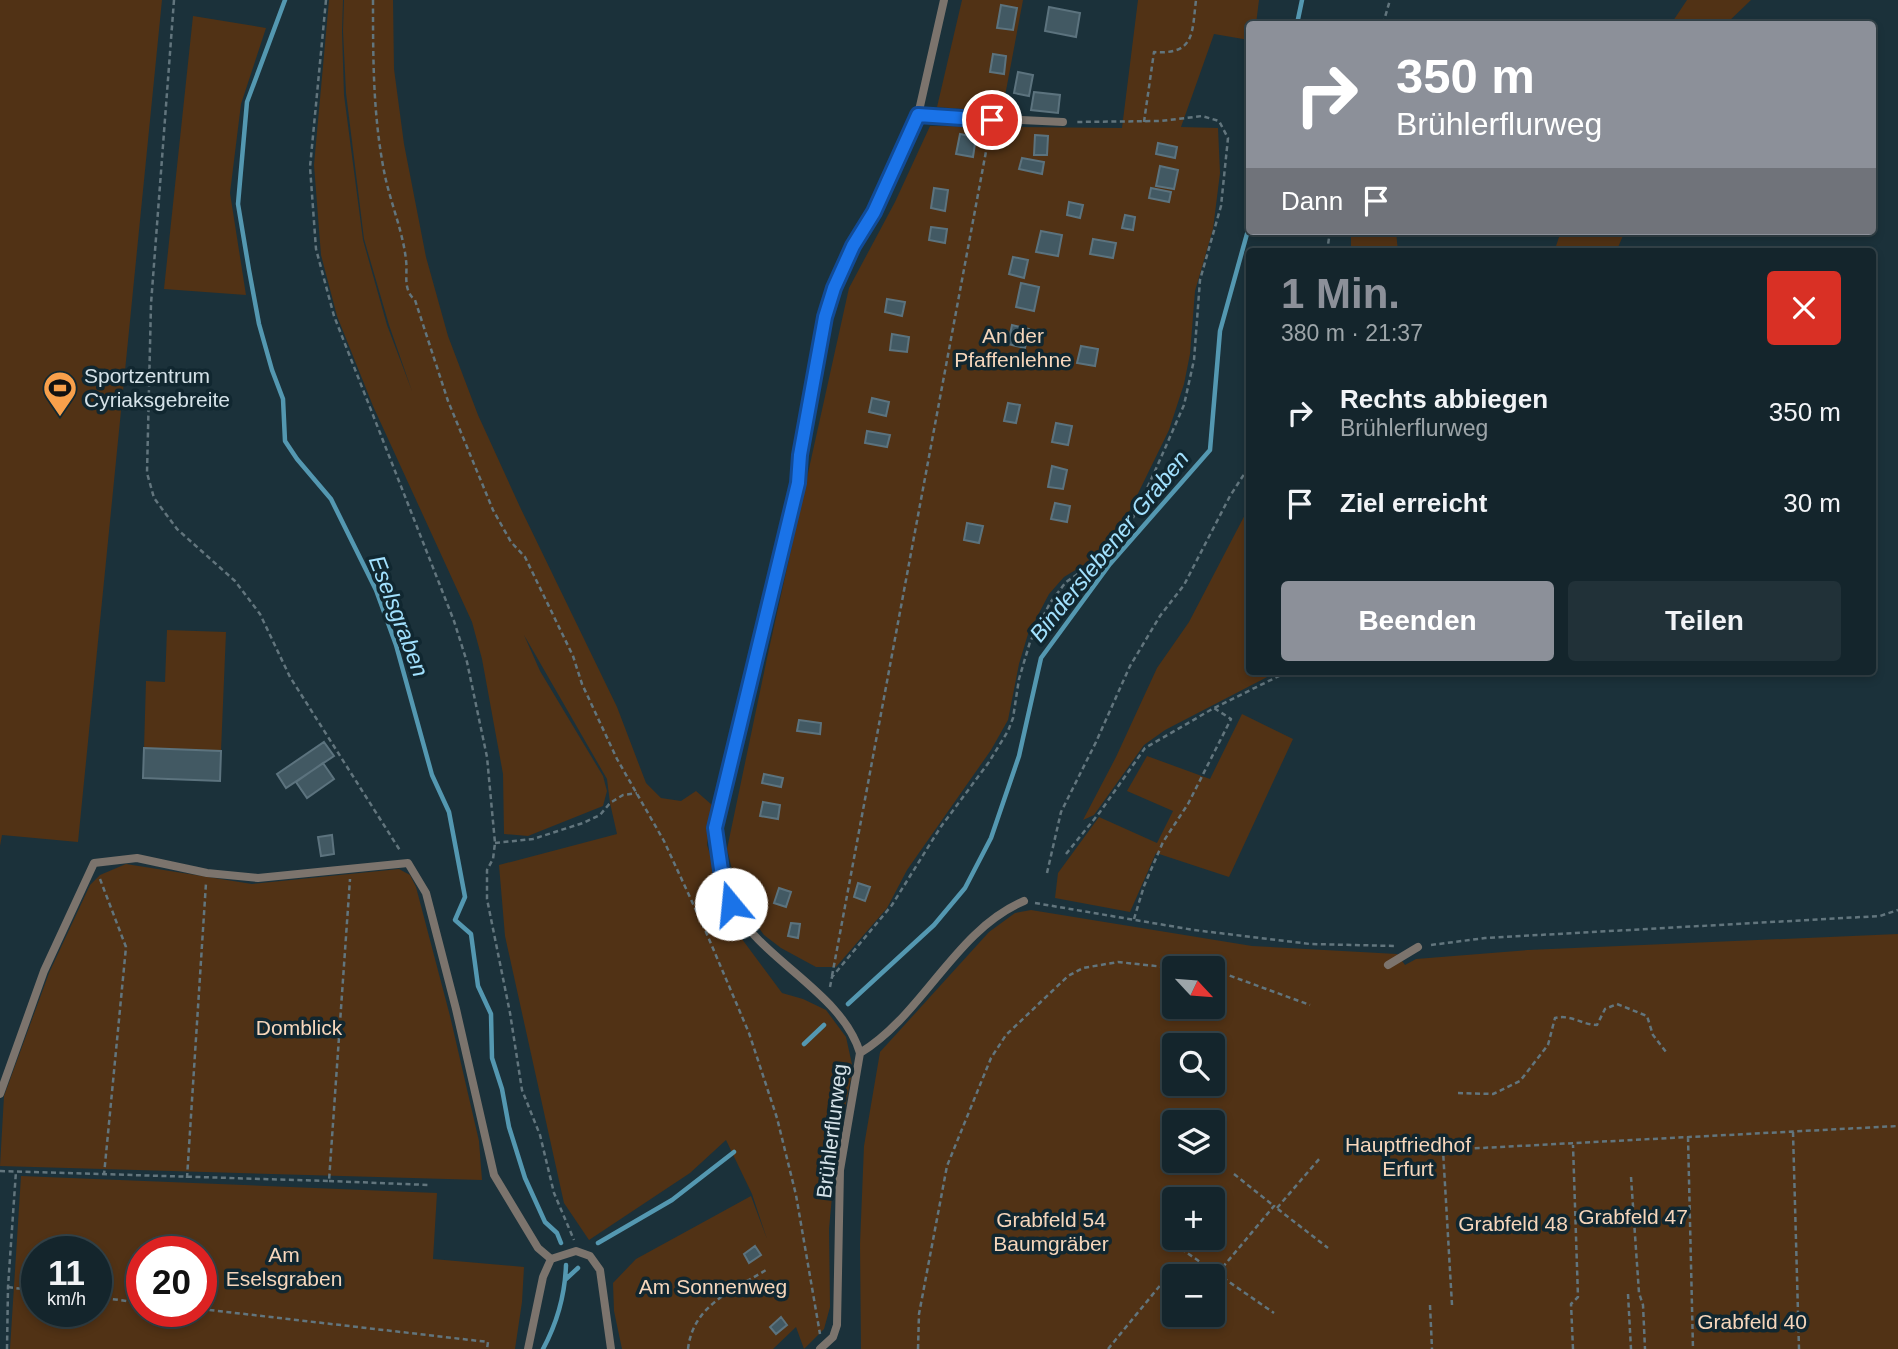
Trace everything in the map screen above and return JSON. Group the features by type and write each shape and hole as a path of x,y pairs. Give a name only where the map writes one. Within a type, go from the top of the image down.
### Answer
{"lane":[{"name":"Brühlerflurweg","path":"821,1348 833,1337 837,1325 840,1170 860,1053 855,1038 827,1002 774,957 751,932 731,904 721,870 715,828 798,483 800,455 825,317 842,268 874,212 918,115 944,0"},
{"path":"918,115 1063,122"},
{"path":"0,1094 44,971 94,863 137,858 207,873 258,878 408,863 426,893 494,1175 538,1248 551,1259"},
{"path":"860,1053 882,1040 957,955 997,915 1024,901"},
{"path":"1388,965 1418,947"},
{"path":"528,1349 543,1278 551,1259 576,1251 590,1256 600,1270 611,1349"}],"path":[{"path":"174,0 151,304 148,473 154,498 177,529 235,581 260,614 290,677 408,863"},
{"path":"326,0 310,167 316,249 334,316 454,621 467,663 487,757 495,843 493,859 487,870 487,899 522,1090 540,1135 554,1193 576,1251"},
{"path":"373,0 375,118 406,260 406,282 415,300 447,401 493,510 511,542 526,557 573,656 582,684 664,841 706,932 757,1057 777,1118 796,1195 816,1300 821,1348"},
{"path":"1144,122 1154,52 1175,52 1183,46 1192,33 1196,0"},
{"path":"1384,21 1390,0"},
{"path":"832,977 892,905 940,828 1002,742 1013,718 1019,679 1030,642 1050,603 1066,582 1106,555 1133,518 1184,405 1194,360 1200,280 1221,206 1228,138 1219,121 1202,116 1144,122 1063,122"},
{"path":"827,1002 992,120"},
{"path":"1047,873 1061,812 1130,666 1160,616 1184,585 1230,496 1246,471"},
{"path":"1066,854 1100,812 1145,748 1214,708 1281,675"},
{"path":"1134,919 1144,886 1164,842 1188,804 1231,719 1214,708"},
{"path":"495,843 533,839 583,823 600,815 610,803 623,795 637,793"},
{"path":"94,863 126,947 104,1175"},
{"path":"329,1181 351,869"},
{"path":"187,1178 207,873"},
{"path":"1024,901 1194,930 1310,944 1418,947 1486,938 1880,916 1898,910"},
{"path":"918,1349 919,1314 947,1166 991,1058 1006,1035 1068,976 1083,968 1118,962 1162,967"},
{"path":"1225,975 1310,1005"},
{"path":"1458,1093 1493,1094 1520,1082 1548,1045 1556,1018 1566,1016 1597,1026 1605,1009 1617,1004 1647,1016 1653,1035 1666,1052"},
{"path":"1452,1304 1443,1150 1898,1126"},
{"path":"1793,1132 1799,1349"},
{"path":"1688,1138 1693,1349"},
{"path":"1573,1145 1578,1297 1572,1304 1573,1349"},
{"path":"1225,1264 1320,1158"},
{"path":"0,1171 429,1185"},
{"path":"7,1349 8,1287 16,1171"},
{"path":"1234,1174 1328,1248"},
{"path":"1631,1177 1639,1293 1643,1305 1646,1349"},
{"path":"1183,1250 1204,1264"},
{"path":"688,1349 692,1329 703,1312 718,1299 766,1270"},
{"path":"1225,1279 1273,1313"},
{"path":"1108,1349 1162,1283"},
{"path":"8,1287 21,1289"},
{"path":"1628,1294 1631,1349"},
{"path":"1430,1305 1432,1349"},
{"path":"217,1311 488,1342 487,1349"}],"green space":[{"name":"Sportzentrum Cyriaksgebreite","path":"0,0 162,0 78,842 2,835 0,846"},
{"name":"Am Sonnenweg","path":"329,0 343,0 344,95 363,240 387,325 412,391 364,239 346,93 344,0 393,0 394,69 404,144 426,257 448,336 478,415 617,707 646,783 661,798 681,801 696,791 712,805 707,845 736,931 782,993 826,1010 846,1037 853,1069 836,1152 829,1229 830,1307 824,1329 804,1349 796,1327 773,1349 622,1349 614,1311 613,1283 636,1259 751,1196 767,1239 752,1194 726,1140 690,1173 589,1240 564,1203 505,936 499,865 617,834 607,779 524,635 540,671 603,776 607,791 603,806 528,836 504,834 503,774 482,659 472,622 373,406 337,316 321,255 314,165"},
{"path":"962,0 1023,0 1002,112 937,107"},
{"name":"An der Pfaffenlehne","path":"1138,0 1259,0 1256,21 1246,21 1246,39 1214,34 1181,127 1218,128 1220,173 1213,229 1195,291 1190,354 1184,384 1169,430 1115,535 1100,555 1064,577 1049,594 1028,634 1008,720 991,750 907,870 887,908 836,967 816,967 781,948 764,935 740,902 727,849 849,288 895,202 930,126 1122,128"},
{"path":"1687,0 1751,0 1729,21 1673,21"},
{"path":"193,16 266,28 241,104 230,193 246,295 164,289"},
{"path":"1351,235 1396,235 1398,248 1351,248"},
{"path":"1560,235 1623,235 1618,248 1555,248"},
{"path":"1246,513 1246,675 1271,675 1165,730 1144,745 1094,815 1083,820 1157,668 1189,622"},
{"path":"167,630 226,632 221,751 144,748 146,681 165,682"},
{"path":"1242,714 1293,739 1229,877 1156,853 1130,912 1055,898 1058,873 1099,817 1157,843 1173,811 1127,791 1147,756 1210,779"},
{"name":"Domblick","path":"126,864 252,884 399,869 410,875 416,887 450,1016 479,1141 482,1180 0,1166 4,1096 49,973 90,885 100,875"},
{"name":"Hauptfriedhof Erfurt","path":"1031,910 1252,946 1397,954 1405,965 1416,959 1528,950 1898,934 1898,1349 861,1349 860,1244 864,1146 880,1052 989,932 1015,913"},
{"name":"Am Eselsgraben","path":"21,1176 437,1193 433,1259 524,1267 515,1349 10,1349"}],"building":[{"path":"1001,5 1017,8 1013,30 997,28"},
{"path":"1049,7 1080,13 1076,37 1045,31"},
{"path":"993,54 1006,56 1004,74 990,72"},
{"path":"1018,72 1033,75 1029,96 1014,93"},
{"path":"1034,92 1060,95 1058,113 1031,110"},
{"path":"960,134 976,137 973,157 956,154"},
{"path":"1035,135 1048,136 1047,155 1034,155"},
{"path":"1158,143 1177,147 1175,158 1156,154"},
{"path":"1022,158 1044,162 1042,174 1019,169"},
{"path":"1160,166 1178,170 1174,189 1156,186"},
{"path":"934,188 948,190 945,211 931,208"},
{"path":"1151,188 1171,192 1169,202 1149,198"},
{"path":"1069,202 1083,205 1080,218 1067,215"},
{"path":"1125,215 1135,217 1133,230 1122,228"},
{"path":"931,227 947,229 945,243 929,240"},
{"path":"1041,231 1062,235 1058,256 1036,252"},
{"path":"1093,239 1116,243 1113,258 1090,254"},
{"path":"1013,257 1028,260 1024,278 1009,274"},
{"path":"1021,283 1039,287 1034,311 1016,307"},
{"path":"887,299 905,302 902,316 885,312"},
{"path":"1012,325 1029,329 1025,348 1008,344"},
{"path":"892,334 909,337 907,352 890,350"},
{"path":"1081,346 1098,349 1095,366 1077,363"},
{"path":"872,398 889,402 886,416 869,412"},
{"path":"1008,403 1020,405 1016,423 1004,421"},
{"path":"1056,423 1072,426 1068,445 1052,442"},
{"path":"867,431 890,435 887,447 865,443"},
{"path":"1052,466 1067,470 1063,489 1048,487"},
{"path":"1055,503 1070,506 1067,522 1051,519"},
{"path":"967,523 983,526 979,543 964,540"},
{"path":"799,720 821,723 820,734 797,731"},
{"path":"324,742 334,756 286,788 277,774"},
{"path":"144,748 221,751 220,781 143,778"},
{"path":"323,763 334,779 307,798 296,782"},
{"path":"764,774 783,778 781,787 762,783"},
{"path":"763,802 780,805 778,819 760,816"},
{"path":"332,835 334,854 321,856 318,837"},
{"path":"858,883 870,887 865,901 854,897"},
{"path":"779,888 791,892 786,907 774,903"},
{"path":"791,923 800,924 798,938 788,936"},
{"path":"755,1246 761,1255 749,1263 744,1254"},
{"path":"781,1317 787,1325 776,1334 770,1327"}],"waterway":[{"name":"Eselsgraben","path":"285,0 247,102 238,204 259,324 283,399 285,441 331,499 376,590 396,645 432,775 449,812 465,897 455,920 471,934 478,986 491,1014 492,1058 502,1089 509,1127 525,1178 545,1222 557,1233 561,1243"},
{"name":"Binderslebener Graben","path":"1298,21 1302,0"},
{"name":"Binderslebener Graben","path":"848,1004 934,925 965,888 991,838 1019,756 1041,658 1110,564 1210,450 1220,331 1247,235"},
{"name":"Binderslebener Graben","path":"804,1044 824,1025"},
{"name":"Binderslebener Graben","path":"598,1243 672,1200 734,1152"},
{"name":"Eselsgraben","path":"543,1349 559,1308 566,1265"},
{"name":"Binderslebener Graben","path":"566,1279 578,1268"}],"place":[{"name":"Sportzentrum Cyriaksgebreite","path":"60,418"}],"route":[{"path":"731,904 721,870 715,828 798,483 800,455 825,317 834,288 853,246 888,184 918,115 992,120"}],"park label":[{"name":"Grabfeld 47","path":"1633,1217"},
{"name":"Grabfeld 48","path":"1513,1224"},
{"name":"Grabfeld 54 Baumgräber","path":"1051,1232"},
{"name":"Grabfeld 40","path":"1752,1322"}]}
